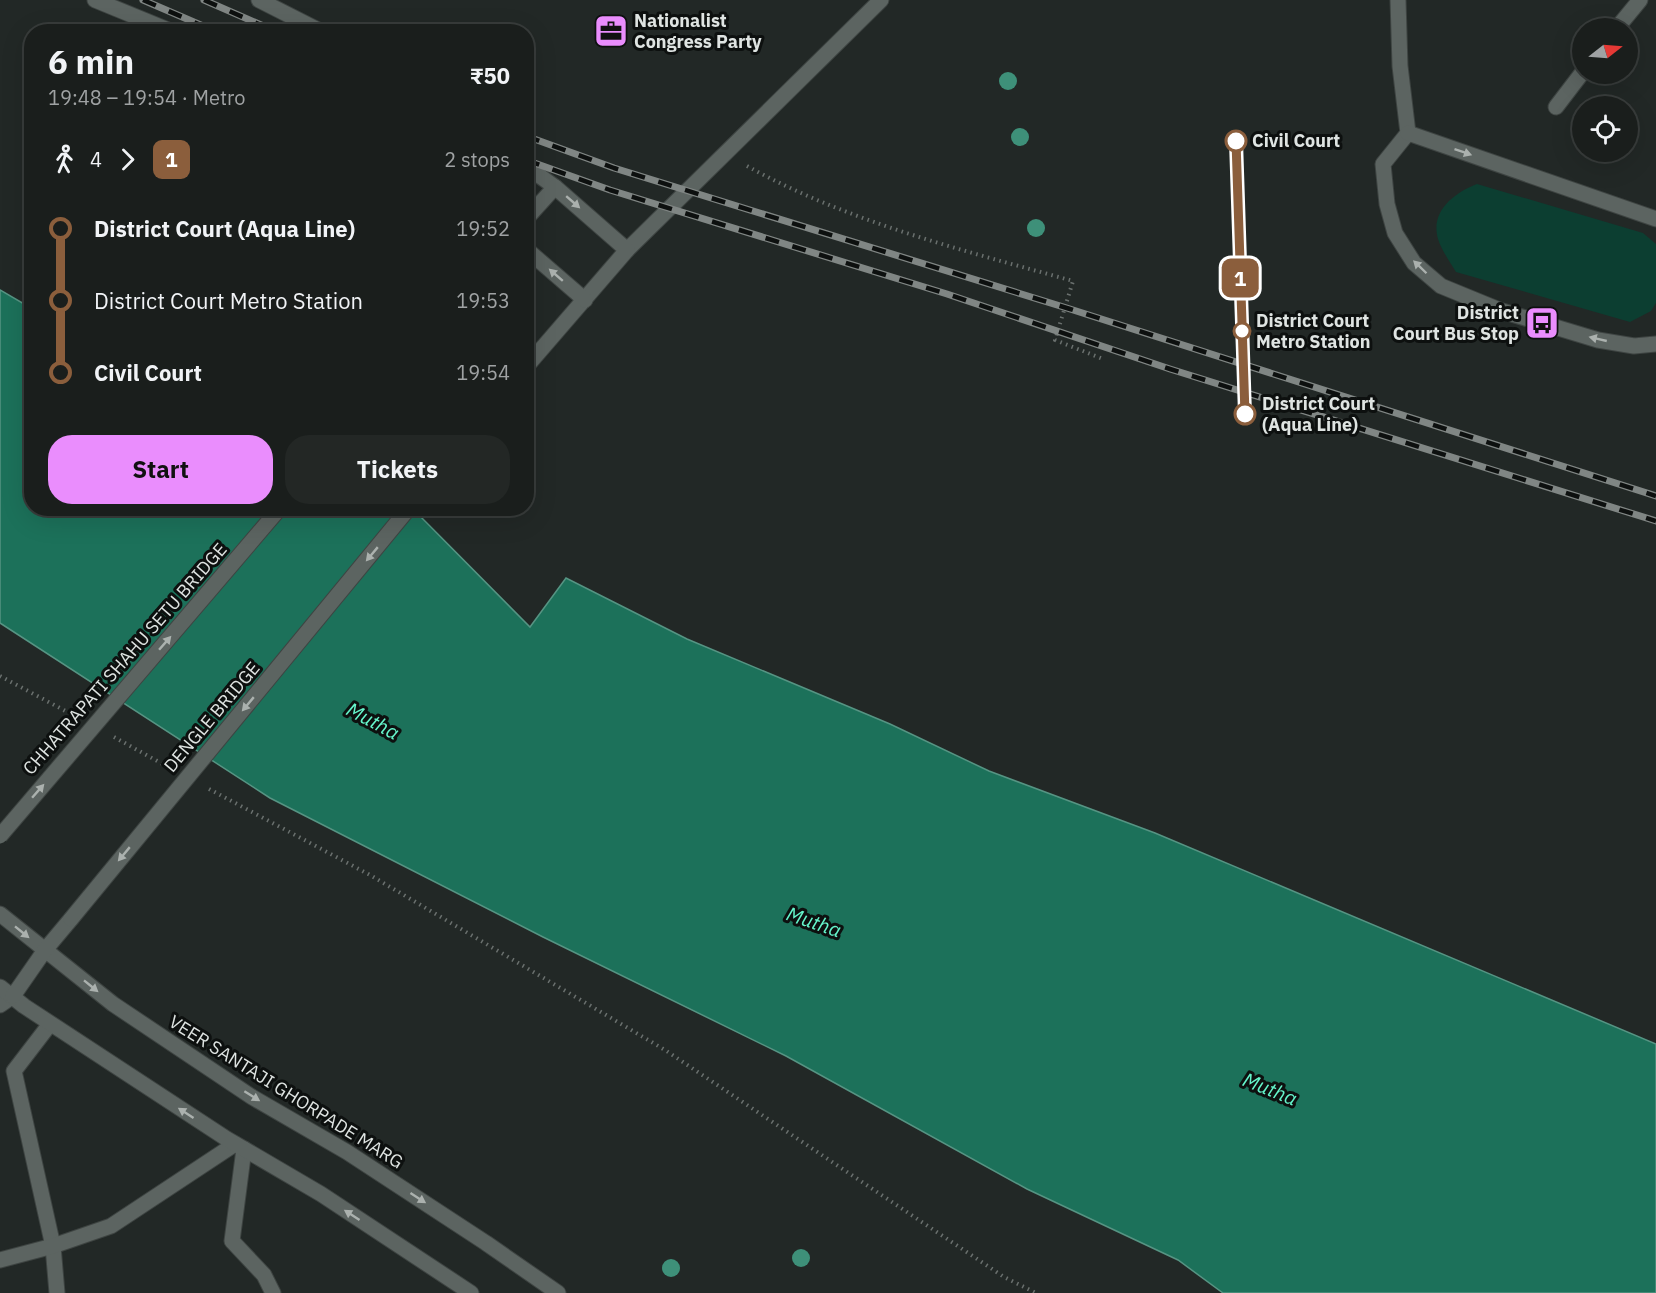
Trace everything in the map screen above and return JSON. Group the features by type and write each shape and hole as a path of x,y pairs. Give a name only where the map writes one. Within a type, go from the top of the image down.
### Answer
{"main road":[{"path":"95,0 154,24"},
{"path":"259,0 306,24"},
{"path":"534,358 627,250 881,0"},
{"path":"1398,0 1401,66 1408,134 1383,164 1388,204 1395,233 1414,262 1441,286 1502,311 1598,340 1634,346 1656,344"},
{"path":"1625,18 1640,0"},
{"path":"1556,107 1574,84"},
{"path":"1408,134 1656,219"},
{"path":"534,172 555,186 627,250"},
{"path":"534,210 555,186"},
{"path":"534,256 585,300"},
{"name":"CHHATRAPATI SHAHU SETU BRIDGE","path":"0,836 273,516"},
{"name":"DENGLE BRIDGE","path":"4,996 45,950 402,516"},
{"name":"VEER SANTAJI GHORPADE MARG","path":"0,914 113,1004 252,1097 357,1158 486,1242 558,1293"},
{"path":"4,996 239,1147 321,1194 471,1293"},
{"path":"50,1024 14,1071 53,1246 57,1293"},
{"path":"0,1260 53,1246 111,1226 239,1147"},
{"path":"239,1147 232,1241 264,1275 273,1293"}],"path":[{"path":"725,153 772,180 831,206 892,228 1073,281 1054,340 1103,359"},
{"path":"0,676 82,720"},
{"path":"113,737 175,770"},
{"path":"205,787 370,875 666,1050 1004,1276 1036,1293"}],"shaded area":[{"path":"1477,184 1643,233 1656,244 1656,303 1651,311 1630,322 1456,272 1438,239 1437,220 1452,198"}],"water":[{"name":"Mutha","path":"0,290 24,304 24,516 420,516 530,627 566,578 687,639 890,724 989,771 1155,833 1656,1044 1656,1293 1223,1293 1178,1260 1027,1189 786,1056 543,937 270,798 0,623"}],"railway":[{"path":"143,0 198,24"},
{"path":"204,0 259,24"},
{"path":"534,139 614,168 1070,309 1656,496"},
{"path":"534,163 610,190 947,294 1170,369 1656,521"}],"metro line":[{"name":"1","path":"1236,141 1245,414"}],"place":[{"name":"Nationalist Congress Party","path":"611,31"},
{"name":"Civil Court","path":"1236,141"},
{"name":"District Court Bus Stop","path":"1542,323"},
{"name":"District Court Metro Station","path":"1242,331"},
{"name":"District Court (Aqua Line)","path":"1245,414"}]}
